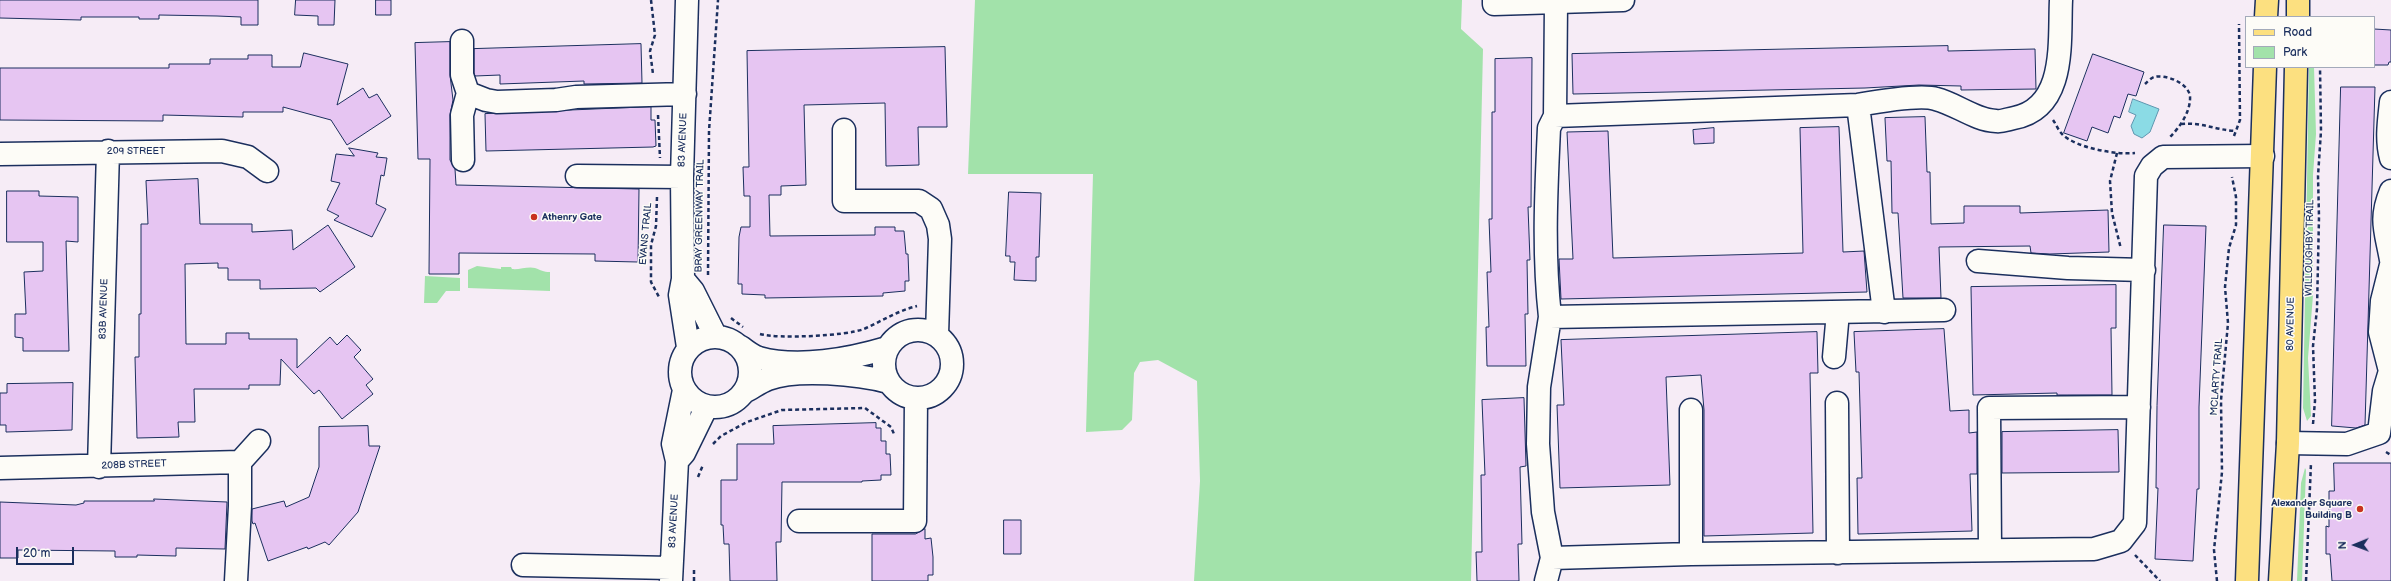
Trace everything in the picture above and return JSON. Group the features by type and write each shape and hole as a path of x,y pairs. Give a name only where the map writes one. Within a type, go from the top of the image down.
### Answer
{"main road":[{"path":"2266,16 2267,0"},
{"path":"2298,0 2298,16"},
{"path":"2247,581 2265,68"},
{"name":"80 AVENUE","path":"2280,581 2288,443 2296,68"}],"street":[{"name":"83 AVENUE","path":"687,0 682,177 683,279 680,295 688,347"},
{"path":"1494,2 1556,3 1623,0"},
{"path":"1555,116 1858,105 1891,100 1935,98 1967,112 1996,122 2027,116 2042,105 2053,86 2058,65 2061,0"},
{"path":"1546,581 1552,558 1543,512 1538,444 1538,387 1550,317 1546,278 1544,230 1549,128 1555,116 1556,3"},
{"path":"462,41 462,74 468,93 462,114 463,160"},
{"path":"468,93 486,100 497,102 556,100 576,96 685,94"},
{"path":"2391,102 2388,131 2388,147 2391,158"},
{"path":"1858,105 1884,312"},
{"path":"844,130 844,201 919,201 931,209 938,225 940,239 937,335"},
{"name":"209 STREET","path":"0,154 222,151 248,157 267,172"},
{"name":"83B AVENUE","path":"99,467 108,152"},
{"path":"1552,558 1691,554 2094,549 2121,541 2136,523 2146,176 2152,166 2163,157 2263,156"},
{"path":"577,176 682,177"},
{"path":"2391,191 2384,207 2384,228 2391,260"},
{"path":"1978,261 2068,268 2144,270"},
{"path":"2288,443 2347,444 2385,438 2384,390 2391,371 2380,332 2382,301 2391,265"},
{"path":"683,279 693,291 715,335"},
{"path":"1550,317 1944,310"},
{"path":"1834,357 1838,312"},
{"path":"743,338 731,340 715,335 697,340 688,347 682,357 679,368 680,379 684,390 691,398 706,408 724,406 735,401 744,392 769,379 789,375 826,374 865,376 888,382 905,396 916,399 927,398 938,393 946,385 951,375 953,364 951,353 945,342 937,335 926,330 915,330 904,333 894,339 887,348 884,359 888,382"},
{"path":"743,338 759,358 795,362 859,356 887,348"},
{"path":"743,338 750,369 749,381 744,392"},
{"name":"83 AVENUE","path":"671,574 677,461 673,444 684,390"},
{"path":"799,521 915,521 916,399"},
{"path":"1837,403 1838,553"},
{"path":"1990,550 1989,408 2139,407"},
{"path":"677,461 684,453 706,408"},
{"path":"1691,410 1691,554"},
{"path":"236,581 240,462 259,441"},
{"name":"208B STREET","path":"0,468 99,467 240,462"},
{"path":"523,565 545,573 671,574"}],"path":[{"name":"BRAY GREENWAY TRAIL","path":"708,282 709,131 718,0"},
{"path":"2232,142 2240,120 2239,24"},
{"name":"WILLOUGHBY TRAIL","path":"2312,428 2316,401 2313,346 2317,309 2320,68"},
{"path":"2144,84 2153,77 2163,77 2184,85 2190,94 2190,102 2181,124 2165,140"},
{"path":"2052,119 2062,134 2098,150 2117,153 2141,153"},
{"path":"2181,124 2202,123 2212,128 2236,131"},
{"path":"2117,153 2110,181 2112,213 2122,255"},
{"name":"MCLARTY TRAIL","path":"2217,581 2214,550 2222,472 2221,400 2228,323 2226,287 2229,248 2236,225 2236,197 2232,175"},
{"name":"EVANS TRAIL","path":"651,282 651,245 656,226 657,194"},
{"path":"757,333 782,335 843,334 863,329 900,310 923,305"},
{"path":"729,316 743,338"},
{"path":"710,450 721,436 747,422 782,410 865,408 891,427"},
{"path":"2306,581 2311,460"},
{"path":"696,482 704,462"},
{"path":"2130,549 2160,581"},
{"path":"694,566 694,581"}],"green space":[{"path":"975,0 1462,0 1461,29 1483,49 1471,581 1194,581 1200,481 1197,381 1158,360 1140,362 1134,373 1132,420 1122,430 1086,432 1093,174 968,174"},
{"path":"2309,68 2314,68 2316,134 2313,175 2313,295 2308,358 2311,416 2307,421 2303,408"},
{"path":"477,266 501,269 501,267 511,267 512,269 535,268 550,272 550,291 468,288 468,270"},
{"path":"425,276 460,278 460,291 446,291 437,303 424,303"},
{"path":"2305,468 2302,581 2297,581 2301,483"}],"water":[{"path":"2133,99 2159,109 2150,132 2142,138 2134,134 2131,126 2136,115 2129,112"}],"building":[{"path":"0,0 258,0 258,25 241,25 241,17 217,16 159,15 159,19 139,19 139,17 81,17 81,20 0,18"},
{"path":"296,0 335,0 334,25 318,25 318,16 295,15"},
{"path":"376,0 391,0 391,15 376,15"},
{"path":"2375,29 2391,30 2391,62 2389,62 2388,65 2375,65"},
{"name":"Athenry Gate","path":"450,42 450,75 453,100 450,115 450,160 455,169 456,185 639,189 638,262 595,261 595,254 459,253 459,274 429,274 430,159 418,159 415,43"},
{"path":"641,44 642,83 584,84 584,81 500,84 500,75 475,76 474,73 474,49"},
{"path":"1948,46 1948,51 2035,49 2036,89 1961,90 1961,86 1919,85 1865,88 1573,94 1572,54"},
{"path":"945,47 947,127 918,127 919,165 886,166 885,103 804,105 806,185 781,186 781,195 769,195 770,236 875,235 875,227 895,227 895,231 904,231 906,254 908,254 909,281 905,281 905,291 883,293 883,296 765,298 765,295 742,294 742,284 738,284 739,237 741,227 750,227 750,196 744,196 743,167 749,167 747,51"},
{"path":"304,53 348,64 337,105 363,88 369,98 377,94 391,116 347,145 331,120 283,107 283,112 243,112 243,117 163,115 163,121 0,120 0,68 169,68 169,64 210,64 210,59 248,59 248,55 272,55 272,67 300,67"},
{"path":"2093,54 2144,72 2136,96 2128,94 2120,118 2114,116 2108,133 2092,127 2087,141 2064,133"},
{"path":"1532,58 1531,207 1528,207 1530,260 1527,260 1528,314 1525,314 1526,366 1487,366 1486,327 1489,327 1487,272 1491,272 1489,219 1492,219 1492,112 1495,112 1495,59"},
{"path":"2341,87 2375,87 2365,425 2356,428 2332,426"},
{"path":"651,107 651,120 655,120 656,146 653,147 486,151 485,114"},
{"path":"1925,117 1927,172 1930,172 1931,224 1964,223 1964,206 2020,206 2020,213 2108,210 2109,252 2050,254 2031,253 2030,246 1939,247 1941,298 1903,298 1898,213 1892,213 1891,161 1887,161 1885,118"},
{"path":"1839,127 1843,252 1864,251 1867,292 1561,299 1559,259 1573,259 1567,132 1608,131 1613,258 1803,253 1800,128"},
{"path":"1714,128 1714,143 1694,144 1693,130"},
{"path":"349,148 378,153 376,157 387,158 384,176 381,175 376,204 386,209 372,237 334,220 339,216 327,210 340,183 331,181 336,154 354,156"},
{"path":"198,179 200,224 252,224 252,232 292,230 293,250 328,225 355,267 320,292 316,288 260,289 260,280 228,280 228,268 218,268 218,263 185,264 186,344 226,344 226,333 249,333 249,339 297,339 297,368 330,337 337,345 347,335 361,350 354,357 373,379 366,385 373,394 342,419 319,390 314,394 281,359 280,385 249,385 249,389 194,389 195,422 178,422 179,437 137,438 135,357 139,357 139,314 141,314 141,224 148,224 146,181"},
{"path":"7,191 39,191 39,196 78,197 78,242 66,241 69,351 23,351 23,338 15,337 15,314 26,314 24,272 43,271 43,242 7,242"},
{"path":"1009,192 1041,193 1039,257 1036,257 1036,281 1014,280 1015,262 1010,262 1010,256 1006,256"},
{"path":"2164,225 2206,226 2199,407 2199,489 2197,489 2193,561 2155,559 2158,488 2156,488 2157,406"},
{"path":"2116,285 2116,328 2111,328 2112,395 2057,395 2057,393 1973,395 1971,287"},
{"path":"1944,329 1950,411 1969,410 1969,433 1977,432 1977,474 1970,474 1972,531 1858,534 1857,478 1862,478 1859,372 1856,372 1854,332"},
{"path":"1817,332 1818,373 1810,373 1813,533 1704,536 1704,410 1701,375 1666,377 1670,485 1560,488 1557,405 1564,405 1561,340"},
{"path":"73,383 72,430 6,432 6,425 0,425 0,393 7,393 7,384"},
{"path":"1524,398 1526,466 1520,467 1522,544 1518,544 1519,581 1477,581 1476,552 1482,552 1481,475 1485,475 1482,400"},
{"path":"876,423 876,428 881,428 881,441 886,441 886,454 890,454 891,475 881,475 881,480 862,482 782,482 781,542 776,542 777,581 730,581 729,544 724,544 723,525 721,525 721,480 737,480 737,444 774,444 773,426"},
{"path":"368,426 369,446 380,446 358,512 329,545 325,542 308,549 307,547 268,561 255,523 253,524 252,521 252,509 284,501 286,507 309,497 319,467 319,427"},
{"path":"2118,430 2119,472 2002,473 2002,432"},
{"name":"Alexander Square Building B","path":"2334,463 2391,463 2391,581 2332,581 2330,554 2326,554 2326,526 2329,527 2329,491 2334,491"},
{"path":"154,499 227,502 225,549 176,548 176,556 137,555 137,557 115,557 115,551 18,550 18,558 0,558 0,502 76,505 84,503 84,501 154,501"},
{"path":"1004,520 1021,520 1021,554 1004,554"},
{"path":"925,529 925,539 931,538 933,557 933,575 928,575 928,581 872,581 872,534 915,534"}],"place":[{"name":"Athenry Gate","path":"534,217"},
{"name":"Alexander Square Building B","path":"2360,509"}]}
